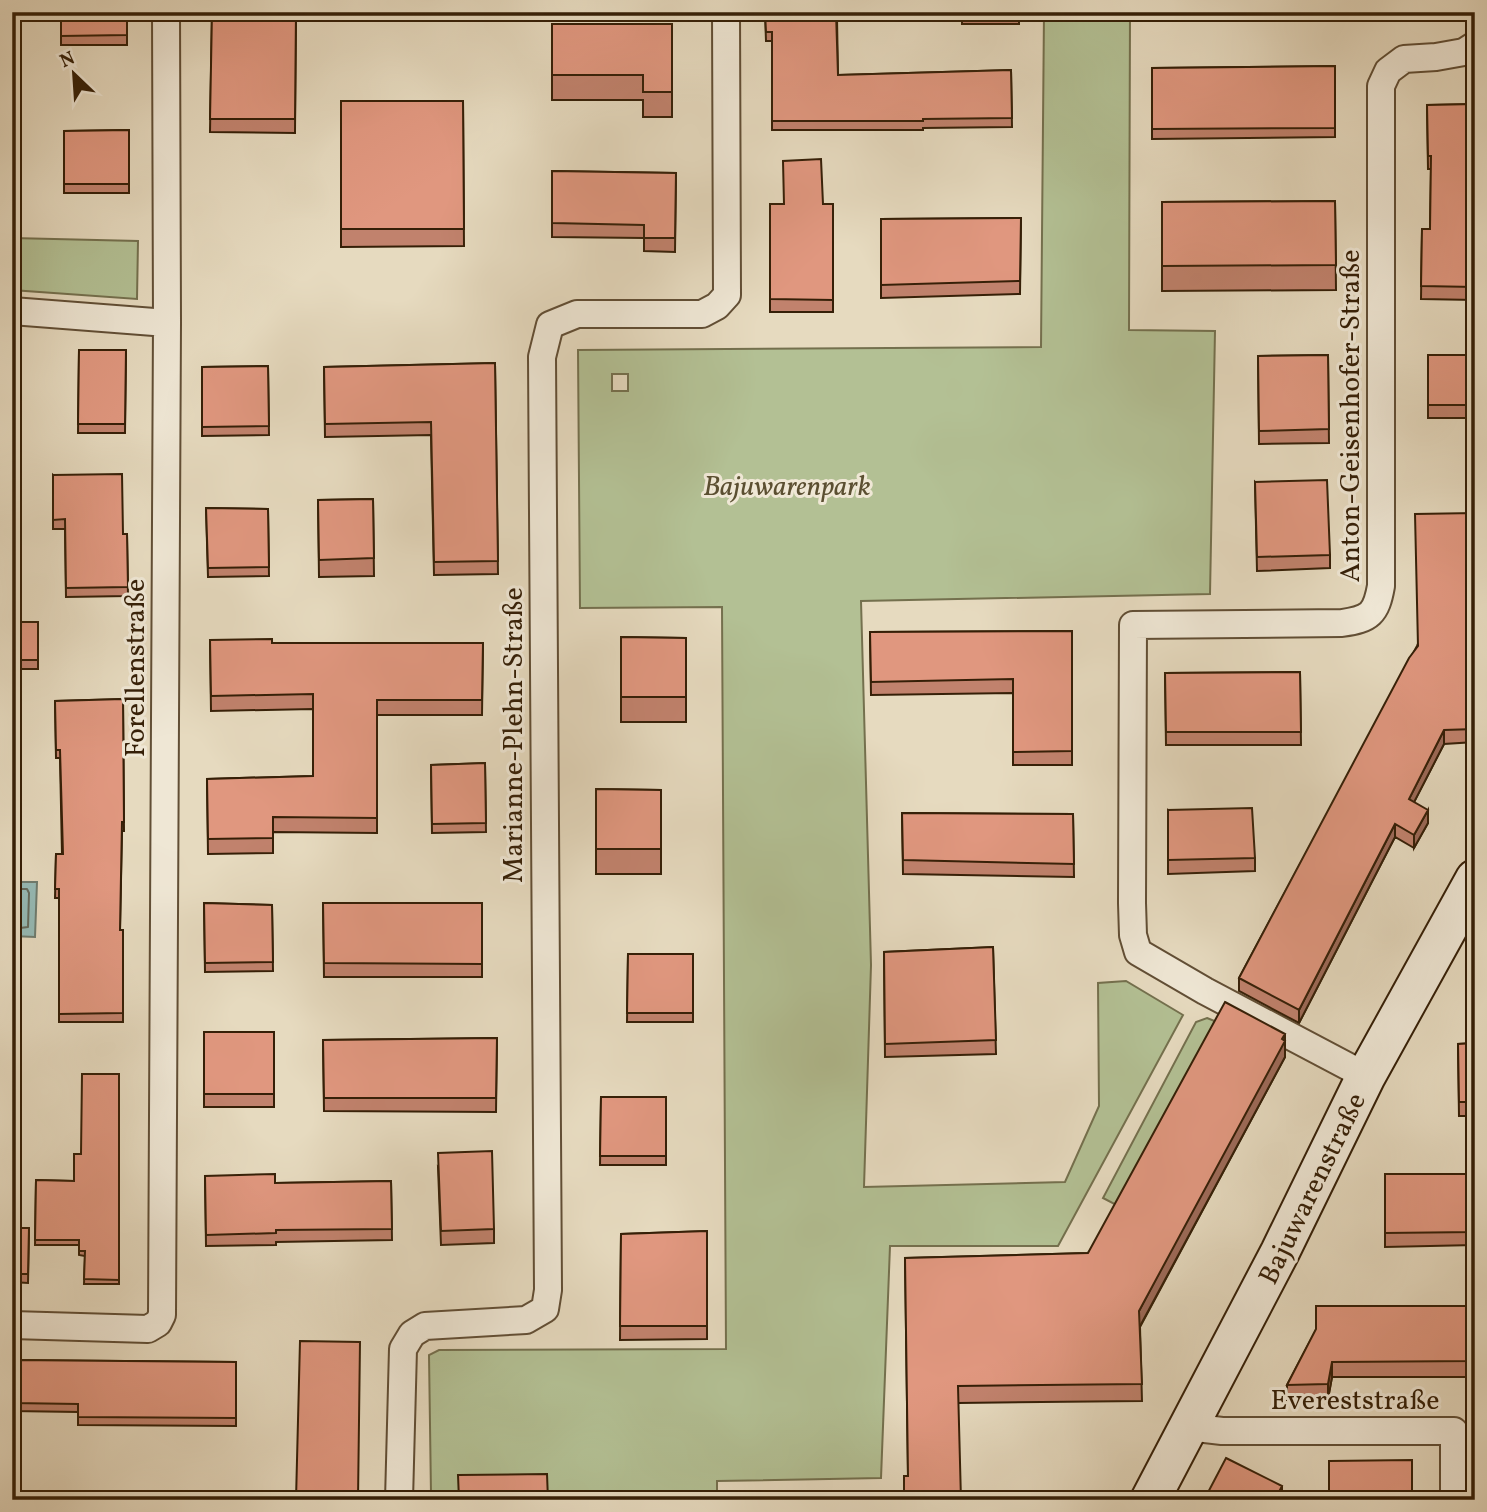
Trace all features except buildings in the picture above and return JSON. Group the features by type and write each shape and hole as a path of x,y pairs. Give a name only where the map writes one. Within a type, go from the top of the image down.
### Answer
{"main road":[{"name":"Bajuwarenstraße","path":"1150,1500 1280,1252 1366,1076 1475,878"}],"street":[{"name":"Forellenstraße","path":"12,1325 148,1329 158,1323 162,1315 166,12"},
{"name":"Marianne-Plehn-Straße","path":"399,1500 403,1349 412,1334 425,1326 526,1320 545,1310 548,1290 542,357 550,325 577,314 702,314 717,306 727,295 726,12"},
{"name":"Anton-Geisenhofer-Straße","path":"1366,1076 1205,991 1138,951 1133,935 1132,903 1133,625 1342,623 1359,621 1373,613 1381,586 1381,86 1388,71 1404,59 1464,52 1475,46"},
{"path":"12,311 167,323"},
{"name":"Evereststraße","path":"1188,1427 1222,1431 1454,1431 1454,1500"}],"green space":[{"name":"Bajuwarenpark","path":"1044,12 1130,12 1129,330 1215,331 1210,594 861,601 871,965 864,1187 1065,1182 1099,1106 1098,983 1126,981 1183,1015 1058,1246 890,1246 881,1478 717,1481 717,1500 616,1500 615,1491 431,1494 429,1355 439,1350 726,1349 722,607 580,608 578,350 1041,347","holes":["612,374 628,374 628,391 612,391"]},
{"path":"12,238 138,241 137,299 12,290"},
{"path":"1207,1018 1222,1024 1122,1208 1103,1198 1196,1022"}],"water":[{"path":"12,882 37,882 35,937 12,936"}]}
